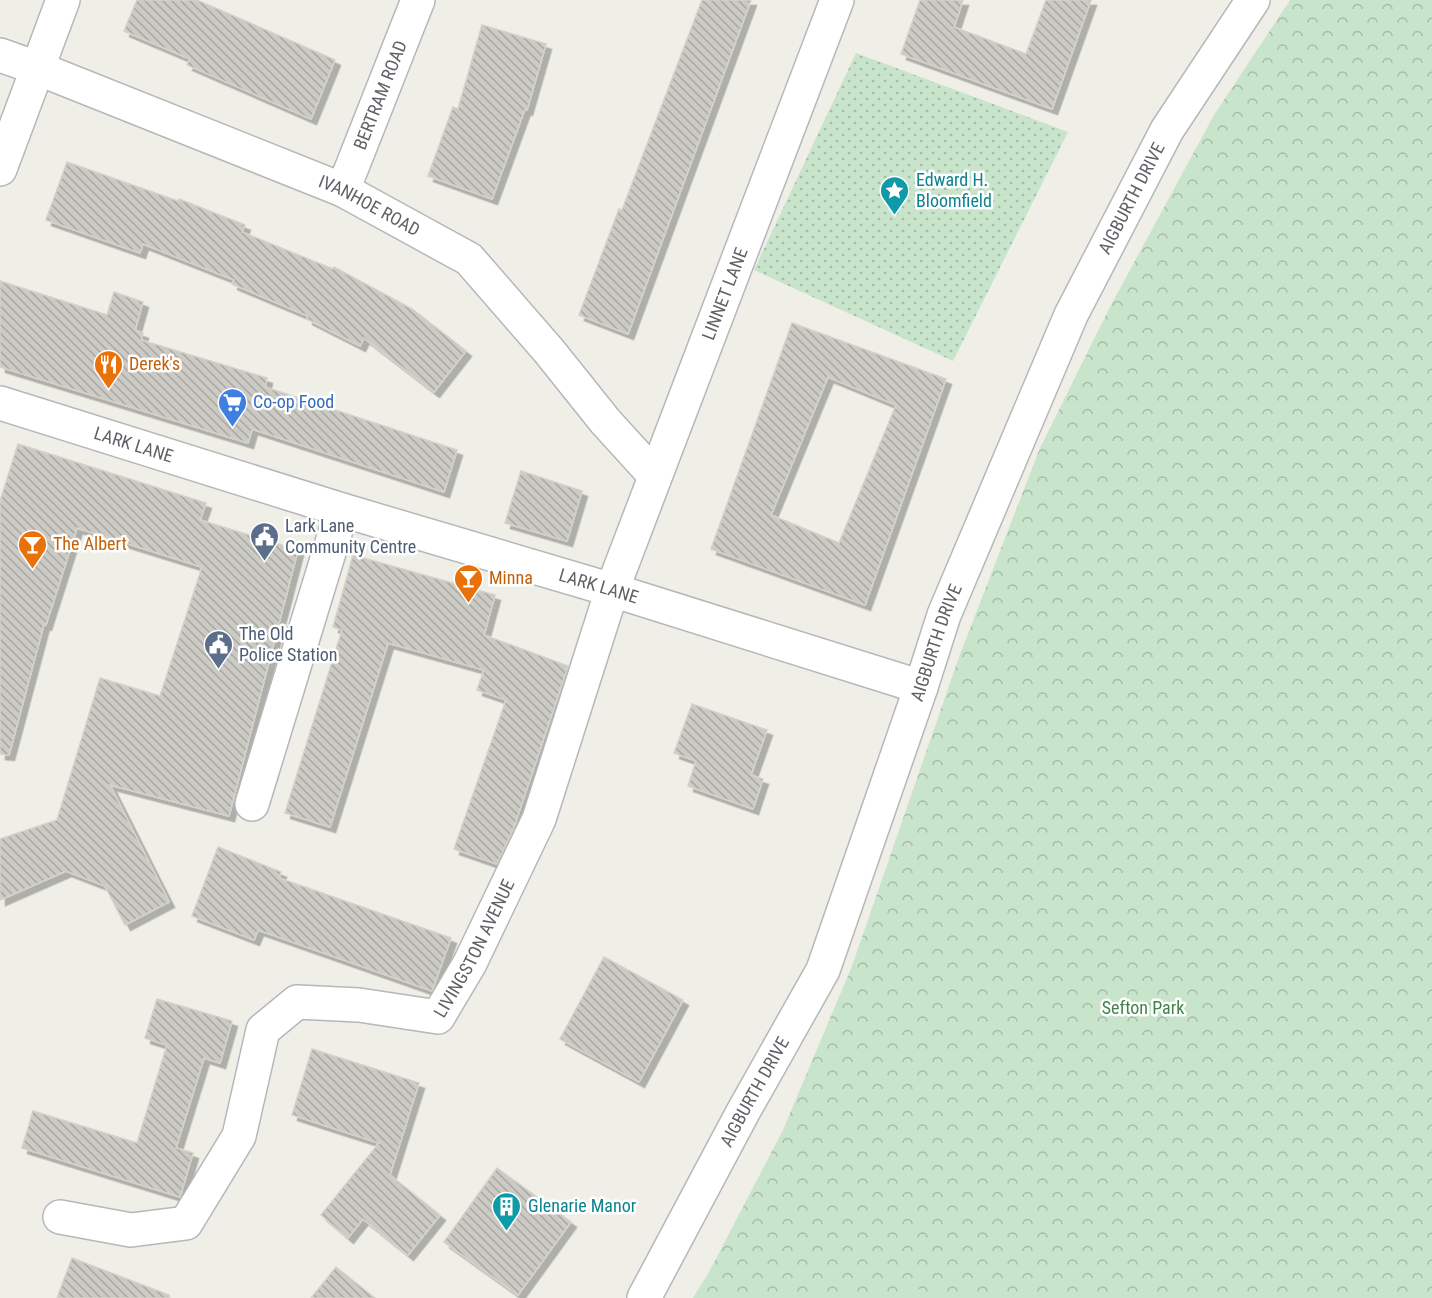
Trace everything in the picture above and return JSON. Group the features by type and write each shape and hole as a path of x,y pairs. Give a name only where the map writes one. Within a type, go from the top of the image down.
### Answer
{"street":[{"path":"0,169 63,0"},
{"name":"BERTRAM ROAD","path":"343,190 418,0"},
{"name":"LINNET LANE","path":"612,590 837,0"},
{"name":"AIGBURTH DRIVE","path":"644,1298 743,1112 823,970 944,615 1071,315 1167,130 1253,0"},
{"name":"IVANHOE ROAD","path":"0,55 343,190 468,259 549,351 605,421 655,476"},
{"name":"LARK LANE","path":"0,403 921,687"},
{"path":"252,804 342,510"},
{"name":"LIVINGSTON AVENUE","path":"60,1217 131,1230 186,1223 239,1136 263,1030 297,1002 359,1005 438,1017 470,963 539,819 612,590"}],"green space":[{"name":"Sefton Park","path":"1290,0 1432,0 1432,1298 693,1298 709,1272 783,1130 852,966 959,657 1040,448 1111,305 1214,115"},
{"path":"856,53 1068,132 953,361 754,270"},
{"path":"908,1282 932,1298 898,1298"}],"building":[{"path":"137,0 197,0 335,60 311,119 187,65 190,59 124,31"},
{"path":"702,0 751,0 628,334 579,315 619,209 622,210"},
{"path":"920,0 963,0 954,27 1026,54 1046,0 1091,0 1052,109 901,54"},
{"path":"482,25 546,44 527,110 525,109 492,199 428,176 453,107 458,109"},
{"path":"67,162 178,201 179,199 245,225 242,232 333,269 334,267 412,309 466,351 434,392 364,338 360,346 307,319 308,316 232,284 234,280 143,244 140,253 46,220"},
{"path":"0,281 107,315 114,292 143,302 135,330 143,333 141,340 267,378 265,387 457,450 444,492 252,429 248,443 0,367"},
{"path":"792,323 946,379 865,605 711,549","holes":["828,377 896,405 839,543 771,515"]},
{"path":"18,444 206,503 200,520 298,550 229,816 110,785 169,902 125,925 105,886 66,871 0,900 0,839 57,820 100,678 160,696 202,567 77,528 46,625 44,624 9,755 0,754 0,501"},
{"path":"521,471 582,491 567,541 505,523"},
{"path":"353,555 495,595 484,635 568,666 514,827 497,864 454,849 506,700 477,690 484,670 388,643 330,827 285,813 342,630 333,627"},
{"path":"692,704 767,730 751,775 763,779 753,809 688,786 696,761 674,753"},
{"path":"218,847 281,872 279,878 451,938 432,991 258,930 254,940 192,916"},
{"path":"604,957 683,1000 639,1082 560,1039"},
{"path":"157,999 232,1021 220,1063 204,1058 176,1148 193,1153 180,1197 22,1148 33,1111 137,1143 167,1045 145,1038"},
{"path":"312,1049 419,1083 390,1175 440,1215 408,1255 363,1219 348,1238 321,1215 379,1143 292,1115"},
{"name":"Glenarie Manor","path":"497,1168 571,1222 518,1295 444,1242"},
{"path":"72,1258 169,1295 169,1298 57,1298"},
{"path":"336,1267 375,1298 311,1298"}],"place":[{"name":"Edward H. Bloomfield","path":"895,216"},
{"name":"Derek's","path":"108,390"},
{"name":"Co-op Food","path":"232,428"},
{"name":"Lark Lane Community Centre","path":"264,562"},
{"name":"The Albert","path":"32,570"},
{"name":"Minna","path":"468,604"},
{"name":"The Old Police Station","path":"218,670"},
{"name":"Glenarie Manor","path":"507,1232"}]}
